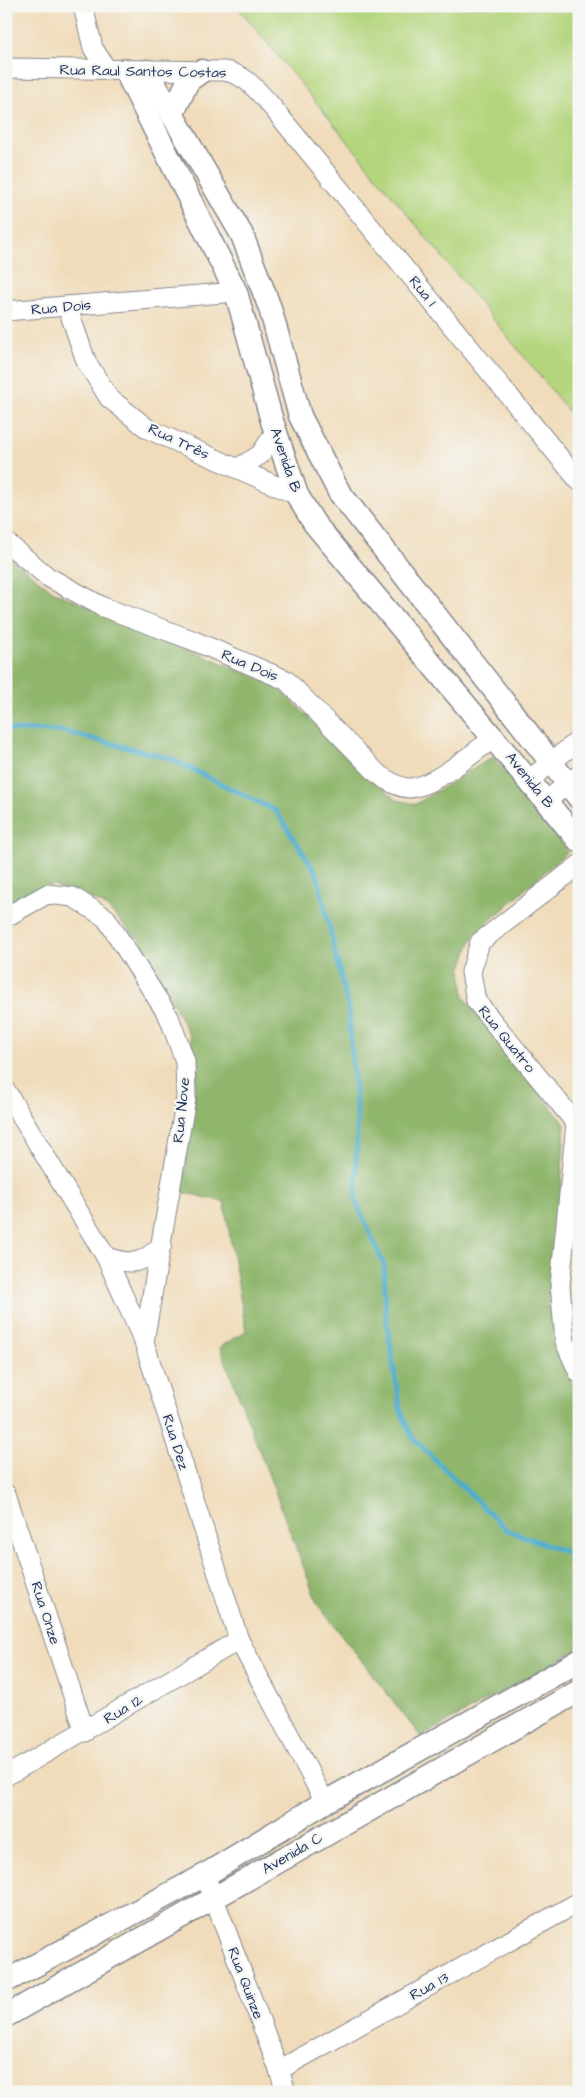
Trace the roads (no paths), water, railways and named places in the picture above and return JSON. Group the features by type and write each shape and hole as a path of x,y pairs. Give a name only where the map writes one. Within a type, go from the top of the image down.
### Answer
{"street":[{"path":"84,6 93,48 126,71"},
{"name":"Rua Raul Santos Costas","path":"6,68 236,73 246,79 268,102"},
{"name":"Avenida B","path":"126,71 172,115 242,236 270,308 300,416 338,492 550,763 575,786"},
{"name":"Avenida B","path":"126,71 236,292 276,431 297,495 314,522 579,840"},
{"path":"172,115 188,81 202,71"},
{"name":"Rua 1","path":"268,102 579,481"},
{"name":"Rua Dois","path":"6,311 236,292"},
{"name":"Rua Três","path":"67,306 86,361 109,398 148,429 297,495"},
{"path":"238,468 260,455 276,431"},
{"name":"Rua Dois","path":"6,542 48,577 103,607 192,640 286,680 378,774 392,784 409,788 430,782 495,737"},
{"path":"529,780 579,740"},
{"path":"546,801 575,786"},
{"name":"Rua Quatro","path":"577,1125 476,1001 471,972 480,942 579,865"},
{"name":"Rua Nove","path":"6,917 47,894 73,897 106,918 169,1017 185,1061 186,1098 144,1342"},
{"name":"Rua Dez","path":"6,1091 106,1257 144,1342 239,1640 325,1802"},
{"path":"577,1125 574,1183 560,1285 565,1342 579,1373"},
{"path":"106,1257 136,1263 149,1258 162,1245"},
{"name":"Rua Onze","path":"6,1494 85,1732"},
{"name":"Rua 12","path":"6,1776 85,1732 239,1640"},
{"name":"Avenida C","path":"6,1980 204,1875 325,1802 575,1671"},
{"name":"Avenida C","path":"6,2016 579,1691"},
{"name":"Rua Quinze","path":"204,1875 280,2070 286,2092"},
{"name":"Rua 13","path":"280,2070 579,1902"}],"waterway":[{"path":"6,727 12,730 61,731 169,758 276,811 317,874 348,1007 357,1116 356,1201 384,1265 386,1316 400,1409 412,1437 507,1530 579,1557"}]}
